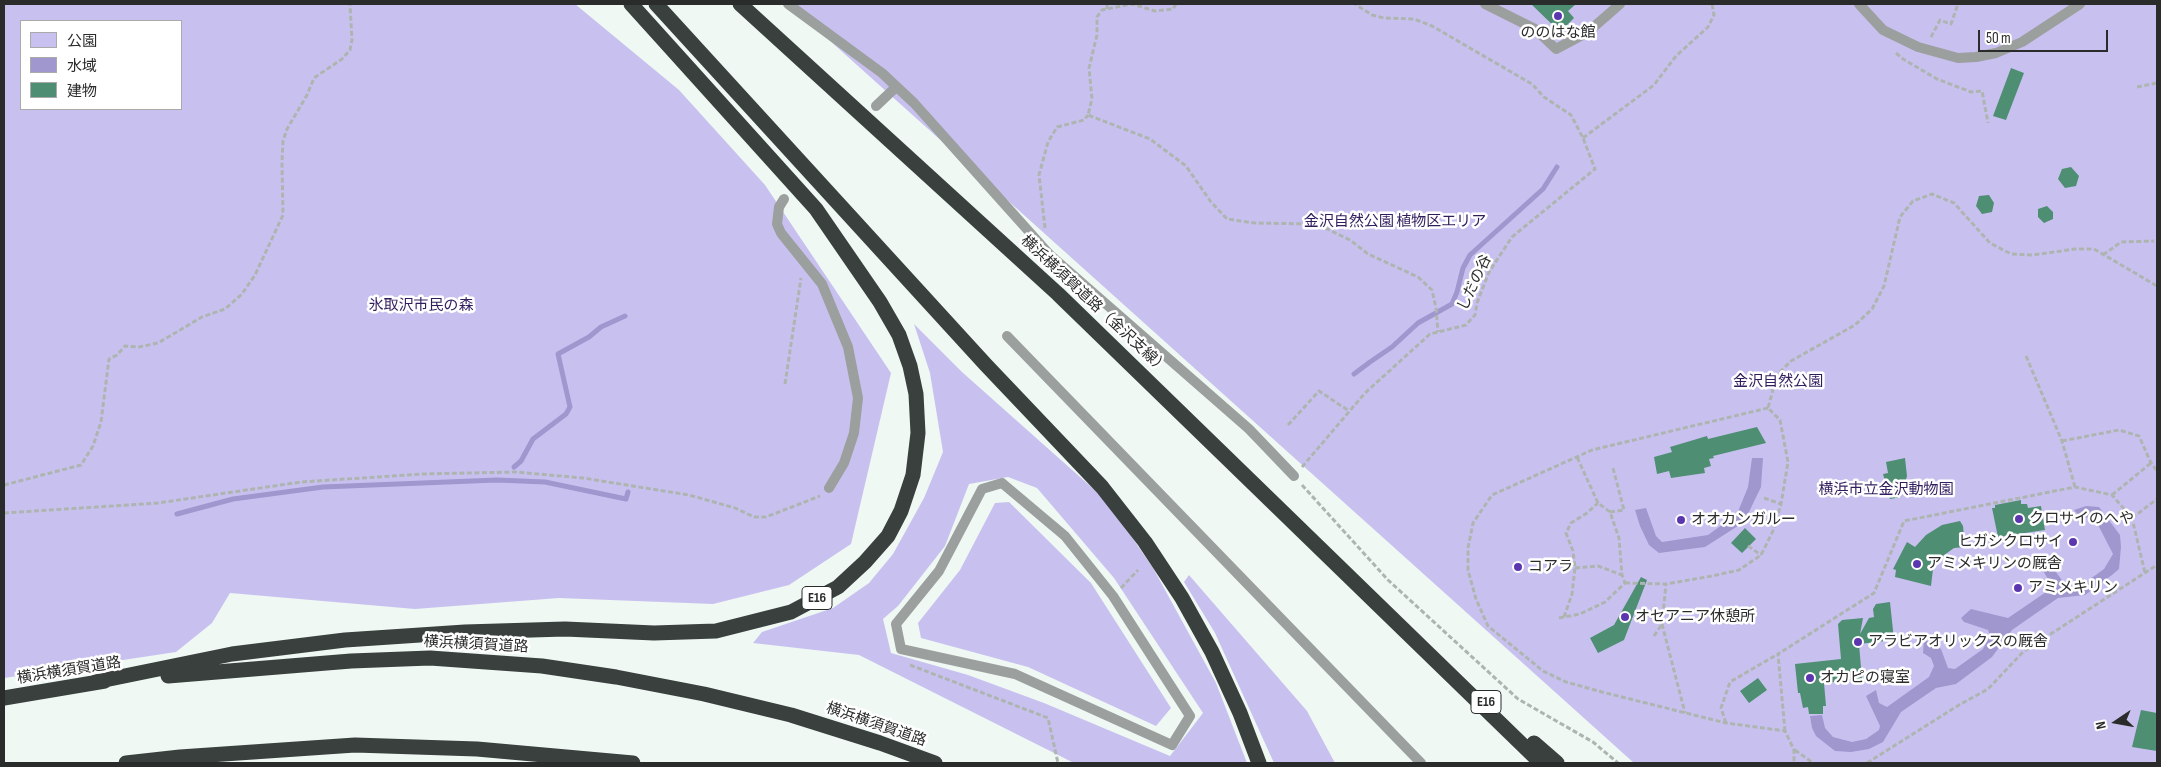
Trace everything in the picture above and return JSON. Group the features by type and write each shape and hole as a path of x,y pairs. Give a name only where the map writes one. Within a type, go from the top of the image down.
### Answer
{"highway":[{"name":"E16","path":"96,682 232,654 345,640 465,632 566,629 654,633 716,631 791,612 838,587 865,562 888,536 901,511 913,475 918,433 916,394 910,366 899,335 880,302 816,209 631,4"},
{"path":"656,4 986,365 1102,487 1145,542 1182,598 1212,652 1240,713 1259,763"},
{"name":"横浜横須賀道路（金沢支線）","path":"740,4 1058,294 1416,640"},
{"name":"E16","path":"1416,640 1541,763"},
{"name":"E16","path":"1416,640 1557,763"},
{"name":"横浜横須賀道路","path":"4,698 96,682 350,661 430,658 542,666 616,677 704,694 791,715 880,743 935,763"},
{"path":"126,763 180,757 355,745 477,749 633,763"}],"lane":[{"path":"788,4 882,73 914,103 1050,255 1249,429 1294,476"},
{"path":"1484,4 1535,29 1556,49 1588,32 1620,4"},
{"path":"1859,4 1883,30 1924,49 1958,58 1996,53 2022,42 2080,4"},
{"path":"876,106 896,88"},
{"path":"784,199 779,207 777,224 781,233 822,284 836,315 852,362 858,398 854,433 844,463 829,488"},
{"path":"1007,336 1421,763"},
{"path":"1002,483 1065,536 1113,596 1190,716 1172,745 1015,674 901,650 896,624 939,571 982,489 1002,483"}],"path":[{"path":"4,485 81,465 93,446 102,422 109,358 118,355 126,346 158,343 202,317 225,309 242,294 255,275 283,215 283,141 287,129 307,96 314,78 342,59 350,50 352,40 350,4"},
{"path":"1107,4 1108,9"},
{"path":"1050,255 1041,209 1039,175 1045,159 1044,153 1048,142 1058,127 1084,120 1088,115 1092,99 1090,68 1097,36 1097,18 1102,10 1132,4 1154,10 1173,9 1176,4"},
{"path":"1355,4 1372,15 1384,18 1414,19 1432,26 1532,84 1544,97 1570,115 1583,138 1654,85 1676,56 1708,27 1714,15 1712,4"},
{"path":"1360,7 1363,4"},
{"path":"1924,49 1940,20 1951,24 1958,4"},
{"path":"2137,87 2157,84"},
{"path":"1982,91 1988,123"},
{"path":"1088,115 1150,139 1179,160 1186,166 1211,202 1227,219 1254,223 1317,224 1350,240 1368,254 1418,277 1432,290 1438,332"},
{"name":"しだの谷","path":"1294,476 1365,393 1430,334 1466,325 1475,314 1477,303 1489,272 1512,237 1595,169 1583,138"},
{"path":"1768,408 1777,375 1791,361 1855,325 1872,309 1884,286 1900,217 1913,201 1932,194 1954,203 1990,243 2011,254 2033,255 2075,249 2094,249 2157,286"},
{"path":"2103,255 2121,242 2154,241"},
{"path":"785,384 804,263"},
{"path":"2026,356 2062,441 2075,487"},
{"path":"1288,425 1319,391 1350,411"},
{"path":"1768,408 1592,450 1492,495 1473,522 1468,548 1468,570 1476,599 1488,626 1543,671 1566,682 1685,713 1726,723 1785,732"},
{"path":"1559,618 1580,614 1605,602 1625,583 1666,584 1739,570 1762,555 1774,529 1781,504 1788,462 1780,420 1768,408"},
{"path":"2062,441 2119,430 2139,436 2151,463 2157,471"},
{"path":"1577,457 1598,503 1610,512 1619,538 1622,575 1625,583"},
{"path":"2112,495 2151,463"},
{"path":"1610,512 1624,510 1613,468"},
{"path":"4,513 158,503 310,481 422,474 516,472 584,478 689,495 735,508 754,517 766,517 823,495 829,488"},
{"path":"1294,476 1388,580 1518,699 1593,742 1618,763"},
{"path":"1726,723 1721,708 1730,682 1874,593 1904,521 2075,487 2112,495 2132,518 2145,572"},
{"path":"1764,498 1781,504"},
{"path":"2132,518 2157,498"},
{"path":"1564,617 1572,594 1576,568 1573,551 1566,532 1571,523 1587,514 1598,503"},
{"path":"1748,546 1762,555"},
{"path":"1868,763 1959,705 1988,689 2023,652 2157,565"},
{"path":"1576,568 1598,566 1622,575"},
{"path":"1113,596 1138,570"},
{"path":"1666,584 1662,624 1685,713"},
{"path":"1654,636 1662,624"},
{"path":"901,650 910,666 1048,718 1058,763"},
{"path":"1778,654 1785,732 1794,750 1794,763"},
{"path":"1794,750 1813,763"}],"green space":[{"name":"氷取沢市民の森","path":"4,4 575,4 679,90 765,185 891,373 851,544 789,585 713,604 559,598 415,609 230,593 212,623 176,652 4,678"},
{"name":"金沢自然公園","path":"789,4 2157,4 2157,763 1634,763"},
{"path":"914,324 962,372 1107,501 1153,568 1216,683 1247,763 1074,763 859,655 753,643 762,632 833,608 869,583 893,554 924,498 943,452 930,373","holes":["1008,477 1037,488 1114,578 1203,713 1170,756 1044,703 968,675 891,653 883,619 898,606 945,546 969,484"]},
{"path":"1009,502 1091,583 1171,708 1156,726 1028,667 921,638 918,623 960,570 995,503"},
{"path":"1189,575 1307,711 1335,763 1274,763 1215,633 1184,582"}],"water":[{"path":"1752,458 1763,458 1761,487 1741,524 1705,547 1659,553 1649,545 1635,510 1646,508 1656,536 1662,542 1708,535 1737,514 1748,487"},
{"path":"2086,506 2099,507 2120,535 2119,569 2112,575 2085,595 2058,598 2012,630 1992,657 1956,684 1936,688 1901,712 1883,742 1869,749 1851,752 1835,751 1816,736 1812,728 1810,716 1822,715 1825,728 1833,737 1852,742 1866,739 1879,730 1880,726 1866,696 1876,690 1879,703 1887,707 1929,677 1934,666 1931,658 1923,653 1924,639 1941,649 1948,668 1955,669 1983,649 1990,636 1988,630 1964,622 1961,618 1971,609 2008,618 2049,590 2049,581 2041,567 2048,561 2071,590 2079,587 2104,569 2113,554 2094,517 2081,518 2074,510"}],"building":[{"name":"ののはな館","path":"1531,4 1576,4 1568,11 1574,18 1560,32"},
{"path":"2011,68 2024,73 2006,120 1993,116"},
{"path":"2071,167 2079,176 2076,186 2065,188 2058,179 2062,169"},
{"path":"1989,195 1994,203 1992,212 1982,214 1976,206 1979,196"},
{"path":"2047,206 2053,212 2053,219 2044,223 2038,217 2038,209"},
{"path":"1757,427 1766,443 1713,456 1714,458 1709,459 1711,466 1704,468 1705,473 1671,478 1669,471 1657,474 1654,457 1672,452 1670,447 1707,436 1708,439"},
{"path":"1905,458 1907,476 1901,497 1890,499 1883,474 1888,473 1886,462"},
{"name":"クロサイのへや","path":"2021,500 2021,504 2027,504 2028,508 2041,506 2045,530 1998,537 1992,508 1995,508 1995,505"},
{"name":"アミメキリンの厩舎","path":"1960,521 1963,526 1965,547 1954,548 1940,558 1933,569 1931,586 1895,577 1896,570 1893,569 1907,542 1915,547 1926,535 1942,525"},
{"path":"1745,528 1756,539 1742,553 1731,543"},
{"name":"オセアニア休憩所","path":"1641,577 1647,580 1624,640 1598,653 1590,638 1614,625"},
{"path":"1890,602 1894,640 1859,644 1862,679 1824,683 1826,706 1823,706 1823,714 1809,714 1808,707 1803,708 1800,693 1798,693 1795,664 1841,659 1838,624 1842,620 1863,618 1860,634 1869,618 1874,617 1873,609 1876,604"},
{"path":"1758,678 1767,690 1749,703 1740,691"},
{"path":"2141,710 2157,713 2157,751 2132,747"}],"waterway":[{"path":"1354,374 1392,347 1418,323 1452,304 1463,268 1470,255 1543,189 1557,167"},
{"path":"514,467 521,461 533,439 566,414 570,407 558,354 589,337 601,327 625,316"},
{"path":"177,514 233,499 323,487 497,480 545,482 626,499 628,492"}],"place":[{"name":"ののはな館","path":"1558,16"},
{"name":"クロサイのへや","path":"2019,519"},
{"name":"オオカンガルー","path":"1681,520"},
{"name":"ヒガシクロサイ","path":"2073,542"},
{"name":"アミメキリンの厩舎","path":"1917,564"},
{"name":"コアラ","path":"1518,567"},
{"name":"アミメキリン","path":"2018,588"},
{"name":"オセアニア休憩所","path":"1625,617"},
{"name":"アラビアオリックスの厩舎","path":"1858,642"},
{"name":"オカピの寝室","path":"1810,678"}],"park label":[{"name":"金沢自然公園 植物区エリア","path":"1395,222"},
{"name":"横浜市立金沢動物園","path":"1886,490"}]}
